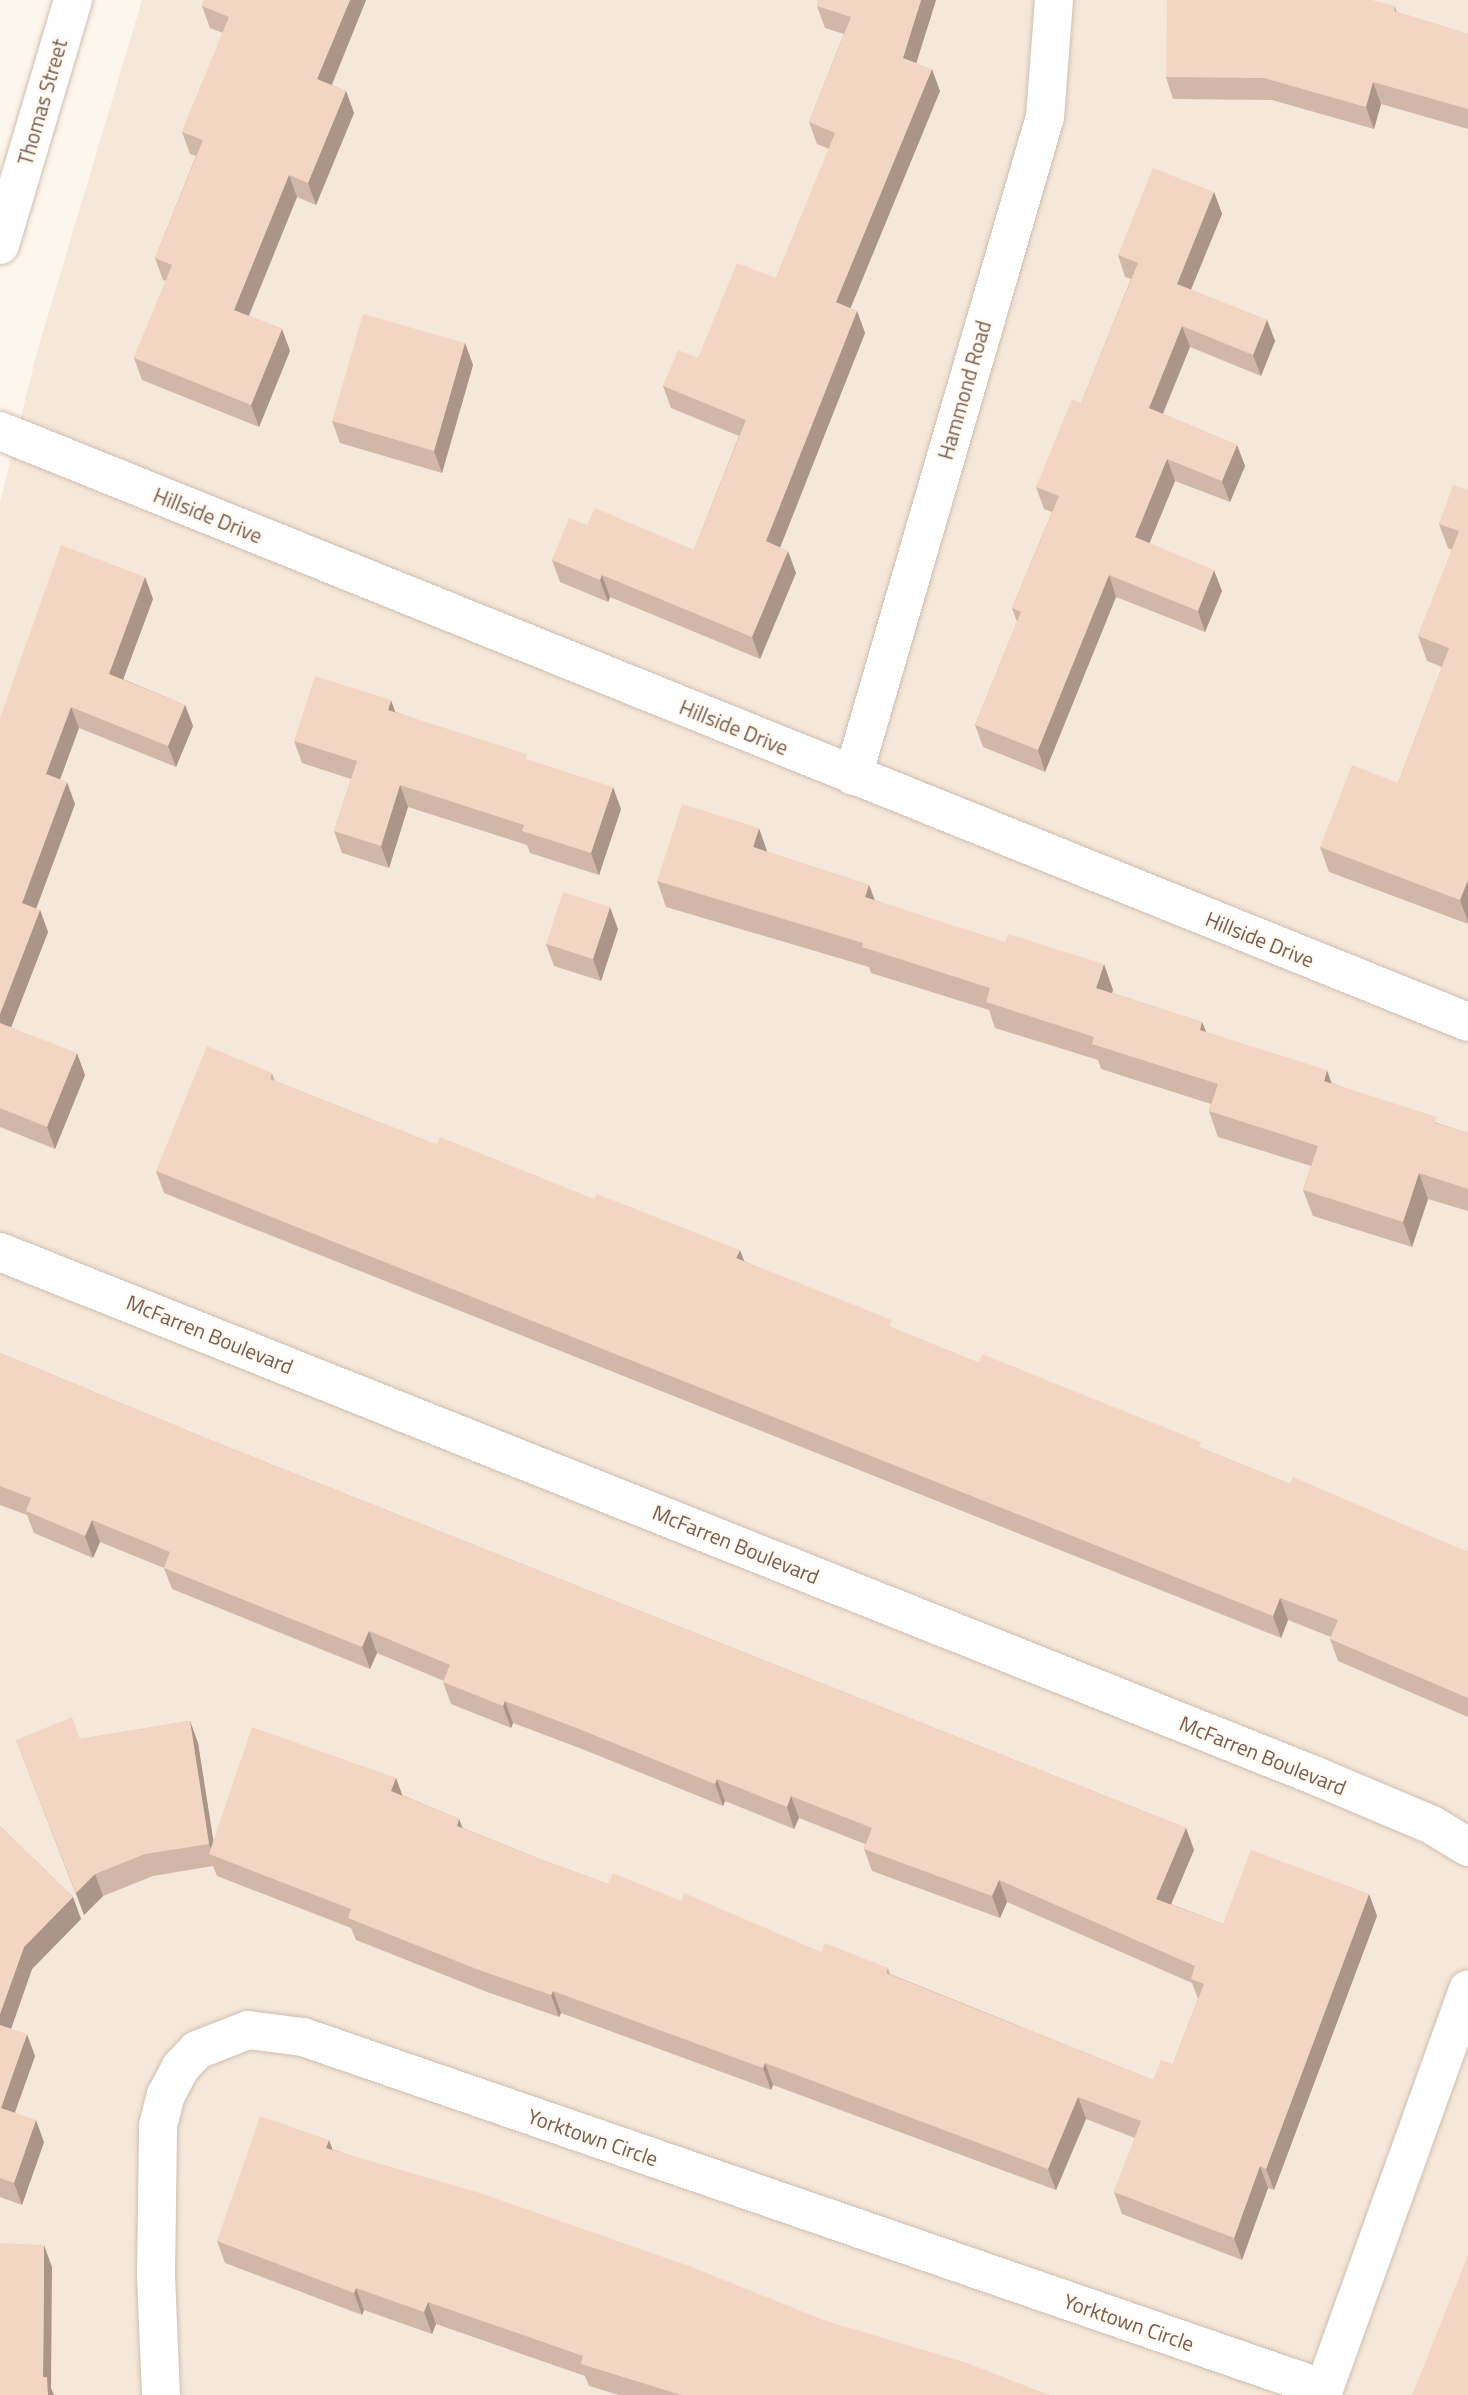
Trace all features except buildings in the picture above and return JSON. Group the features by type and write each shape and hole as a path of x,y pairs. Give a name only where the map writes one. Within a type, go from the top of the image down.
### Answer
{"street":[{"name":"Thomas Street","path":"0,245 73,0"},
{"name":"Hammond Road","path":"853,776 1045,117 1054,0"},
{"name":"Hillside Drive","path":"0,431 1468,1022"},
{"name":"McFarren Boulevard","path":"0,1252 1316,1776 1432,1825 1468,1847"},
{"name":"Yorktown Circle","path":"161,2395 156,2275 158,2126 166,2095 189,2059 222,2037 248,2030 303,2037 1323,2392 1468,1989"}],"shaded area":[{"path":"142,0 1468,0 1468,2395 0,2395 0,502 37,352"}]}
